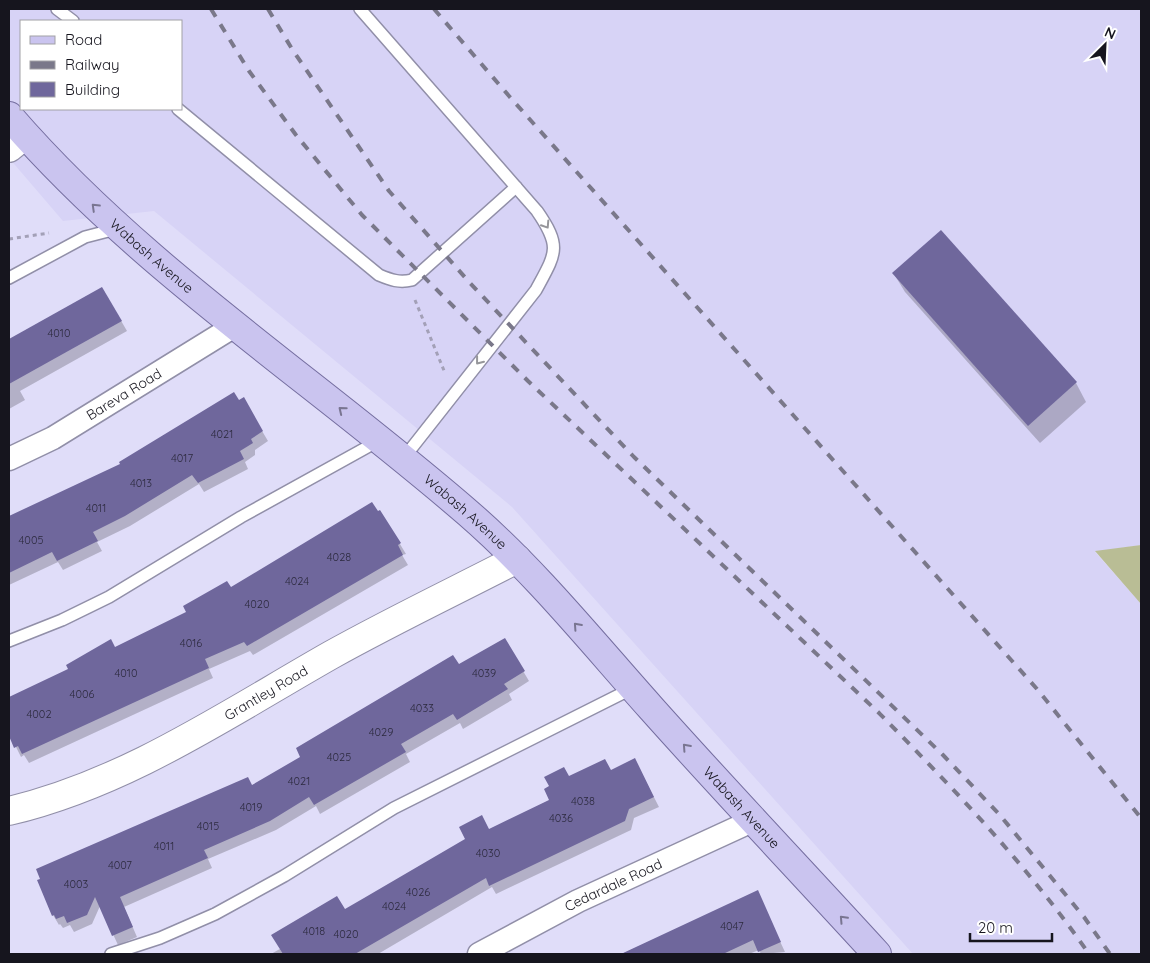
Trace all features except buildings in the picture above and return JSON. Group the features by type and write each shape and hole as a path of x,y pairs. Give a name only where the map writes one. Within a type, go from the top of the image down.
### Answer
{"main road":[{"name":"Wabash Avenue","path":"14,133 161,266 380,440 469,514 516,559 869,953"}],"street":[{"name":"Bareva Road","path":"9,459 53,438 236,325"},
{"name":"Grantley Road","path":"9,811 58,798 112,777 177,746 332,654 516,559"},
{"name":"Cedardale Road","path":"479,954 578,901 752,821"}],"lane":[{"path":"57,9 72,20"},
{"path":"360,9 516,187 550,230 555,245 536,290 403,459"},
{"path":"179,110 379,275 390,280 412,280 516,187"},
{"path":"9,278 85,237 118,228"},
{"path":"9,641 62,620 109,597 241,517 380,440"},
{"path":"111,954 160,938 215,914 284,876 410,800 633,688"}],"path":[{"path":"9,239 56,231"},
{"path":"407,281 454,394"}],"shaded area":[{"path":"9,9 1141,9 1141,545 1095,552 1141,604 1141,954 913,954 512,507 154,211 63,221 9,158"}],"green space":[{"path":"1141,545 1141,604 1095,551"}],"railway":[{"path":"211,9 249,71 296,135 362,215 528,381 879,713 935,770 1016,859 1066,921 1089,954"},
{"path":"268,9 292,49 389,191 470,283 634,457 943,755 999,814 1084,917 1110,954"},
{"path":"434,9 509,96 1037,689 1141,818"}]}
